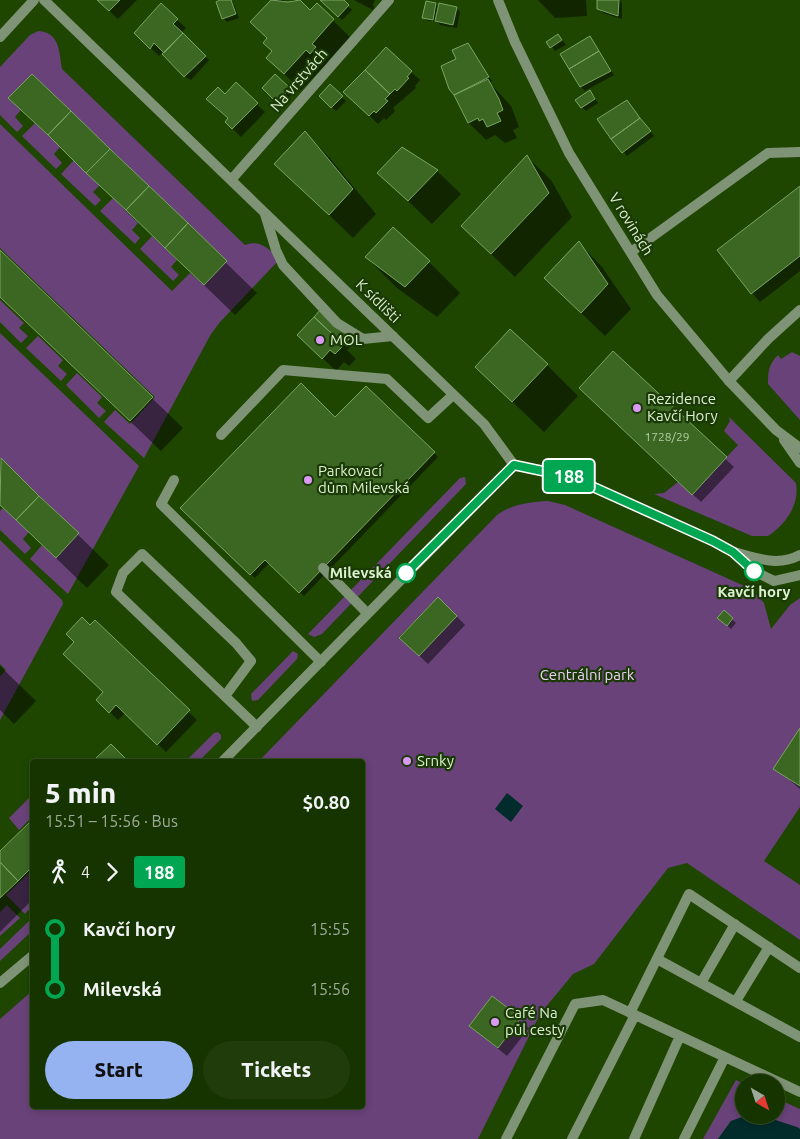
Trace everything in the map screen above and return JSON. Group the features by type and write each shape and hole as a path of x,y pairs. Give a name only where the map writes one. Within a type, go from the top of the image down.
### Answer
{"street":[{"path":"0,37 34,0"},
{"name":"K sídlišti","path":"44,0 484,424 514,465"},
{"name":"Na vrstvách","path":"231,180 389,0"},
{"name":"V rovinách","path":"498,0 515,42 569,153 657,295 729,380 781,435 800,463"},
{"path":"631,252 768,153 800,152"},
{"path":"264,214 283,265 337,323 363,339 394,336"},
{"path":"729,380 768,339 800,310"},
{"path":"220,436 283,370 387,379 428,418 453,395"},
{"name":"V rovinách","path":"781,435 800,448"},
{"path":"225,759 514,465 571,477 713,541 733,552 754,571 774,581 800,576"},
{"path":"174,480 161,504 321,662"},
{"path":"733,552 774,562 791,560 800,555"},
{"path":"225,696 251,661 236,643 142,554 123,573 116,592 257,727"},
{"path":"323,568 367,613"},
{"path":"572,1139 689,894 800,968"},
{"path":"702,983 735,924"},
{"path":"736,1001 769,947"},
{"path":"0,983 30,958"},
{"path":"657,958 800,1036"},
{"path":"506,1139 576,1004 603,1000 800,1092"},
{"path":"634,1139 680,1036"},
{"path":"684,1139 725,1057"}],"green space":[{"path":"38,31 51,35 54,39 59,50 62,69 245,245 251,243 260,244 280,259 220,322 211,334 144,458 104,422 115,410 130,424 155,397 0,248 0,124 172,291 190,273 204,285 227,261 32,74 8,98 21,110 15,117 23,126 17,132 0,115 0,67 30,35"},
{"path":"35,123 60,147 54,154 62,163 56,169 22,136"},
{"path":"74,160 100,185 93,192 101,200 95,206 61,174"},
{"path":"113,198 138,223 132,230 140,238 135,244 100,211"},
{"path":"152,236 177,260 171,267 179,275 173,281 140,249"},
{"path":"0,300 24,323 19,328 28,336 21,343 0,322"},
{"path":"0,333 139,466 68,594 30,559 42,545 56,558 78,533 0,458"},
{"path":"38,336 63,360 58,366 67,374 61,381 26,348"},
{"path":"792,352 800,356 800,420 768,384 768,375 775,358 778,355 781,359"},
{"path":"77,373 102,397 97,403 106,411 99,418 66,385"},
{"path":"729,417 796,483 796,499 790,514 768,536 752,536 654,494 664,493 678,482 692,494 738,445 724,431 730,421"},
{"path":"465,477 466,484 322,634 314,637 308,634 460,478"},
{"name":"Centrální park","path":"548,501 565,505 751,589 764,603 771,629 790,605 800,598 800,728 774,769 800,786 800,807 764,861 800,885 800,940 687,863 668,868 594,964 573,974 540,1014 478,1139 0,1139 0,1019 30,993 30,1109 365,1109 365,759 261,759 497,515 515,506","holes":["438,597 457,616 419,656 399,637","492,996 521,1018 498,1048 469,1026"]},
{"path":"3,508 29,532 23,539 31,548 25,554 0,530 0,511"},
{"path":"0,540 62,600 63,604 0,720 0,676 6,670 0,664"},
{"path":"293,651 298,654 297,659 258,700 252,701 251,694"},
{"path":"218,732 221,735 221,739 201,759 188,759 214,733"},
{"path":"30,797 30,819 19,830 9,818"},
{"path":"30,872 30,908 25,914 6,895"},
{"path":"7,905 20,918 0,936 0,912"},
{"path":"30,920 30,933 0,961 0,949"},
{"path":"735,1082 735,1121 731,1121 718,1139 703,1139"},
{"path":"785,1102 800,1109 800,1129 785,1124"}],"water":[{"path":"507,793 523,806 511,822 495,809"},
{"path":"735,1120 735,1124 785,1123 800,1129 800,1139 718,1139 731,1121"}],"building":[{"path":"97,0 120,0 109,11"},
{"path":"231,0 236,14 222,19 216,2"},
{"path":"271,0 288,2 300,0 310,10 317,3 334,19 312,44 316,47 310,54 306,50 284,74 266,58 272,51 263,43 267,38 250,22"},
{"path":"320,0 344,0 349,5 338,17"},
{"path":"597,0 619,0 618,16 597,9"},
{"path":"426,1 436,3 433,20 422,18"},
{"path":"161,3 178,19 173,24 183,33 164,53 154,43 150,49 134,33"},
{"path":"439,3 457,7 453,25 435,21"},
{"path":"183,33 206,56 184,77 162,54"},
{"path":"558,34 562,40 550,48 546,42"},
{"path":"590,36 599,51 569,69 560,54"},
{"path":"468,43 489,77 454,95 449,89 441,66 456,59 452,50"},
{"path":"386,47 412,71 407,77 409,78 397,91 395,89 390,94 365,70"},
{"path":"599,51 611,71 580,87 569,69"},
{"path":"365,70 390,94 385,99 388,101 376,113 374,111 369,116 343,92"},
{"path":"32,74 71,111 48,135 8,98"},
{"path":"275,74 290,88 277,103 262,88"},
{"path":"488,79 503,110 497,113 501,121 487,127 483,119 479,121 478,118 468,123 454,95"},
{"path":"236,82 258,103 232,129 225,122 228,118 206,99 218,87 225,94"},
{"path":"330,84 343,96 331,108 319,96"},
{"path":"590,90 595,99 581,108 575,100"},
{"path":"627,100 640,118 611,139 597,119"},
{"path":"71,111 110,149 86,173 48,135"},
{"path":"640,118 651,131 622,153 611,139"},
{"path":"305,131 353,189 329,215 274,164"},
{"path":"402,147 438,170 408,201 377,173"},
{"path":"110,149 149,186 126,210 86,173"},
{"path":"527,155 549,193 491,254 461,226"},
{"path":"149,186 188,223 165,248 126,210"},
{"path":"800,186 800,256 751,294 717,250"},
{"path":"188,223 227,261 204,285 165,248"},
{"path":"393,227 430,261 405,287 365,257"},
{"path":"579,241 608,284 581,313 544,278"},
{"path":"0,250 153,397 130,421 0,297"},
{"path":"321,309 350,338 344,345 314,317"},
{"name":"MOL","path":"314,317 344,345 335,354 330,350 322,359 297,335"},
{"path":"510,329 548,364 512,402 475,367"},
{"name":"Rezidence Kavčí Hory","path":"613,351 727,457 692,495 579,388"},
{"name":"Parkovací dům Milevská","path":"301,383 335,417 366,386 435,452 299,593 265,560 250,575 180,508"},
{"path":"1,458 39,496 16,520 0,505"},
{"path":"39,496 79,533 56,558 16,520"},
{"path":"438,597 457,616 419,656 399,638"},
{"path":"724,610 733,618 727,626 717,618"},
{"path":"82,617 90,625 95,620 190,710 157,745 116,705 109,713 96,700 103,692 63,654 74,642 66,634"},
{"path":"800,728 800,786 773,769"},
{"path":"111,744 126,759 95,759"},
{"path":"30,822 30,869 18,881 0,862 0,851"},
{"path":"0,862 18,881 0,898"},
{"name":"Café Na půl cesty","path":"492,996 521,1018 498,1048 469,1026"}],"bus line":[{"name":"188","path":"406,573 514,465 571,477 713,541 733,552 754,571"}],"place":[{"name":"MOL","path":"320,340"},
{"name":"Rezidence Kavčí Hory","path":"637,408"},
{"name":"Parkovací dům Milevská","path":"308,480"},
{"name":"Kavčí hory","path":"754,571"},
{"name":"Milevská","path":"406,573"},
{"name":"Srnky","path":"407,761"},
{"name":"Café Na půl cesty","path":"495,1022"}]}
